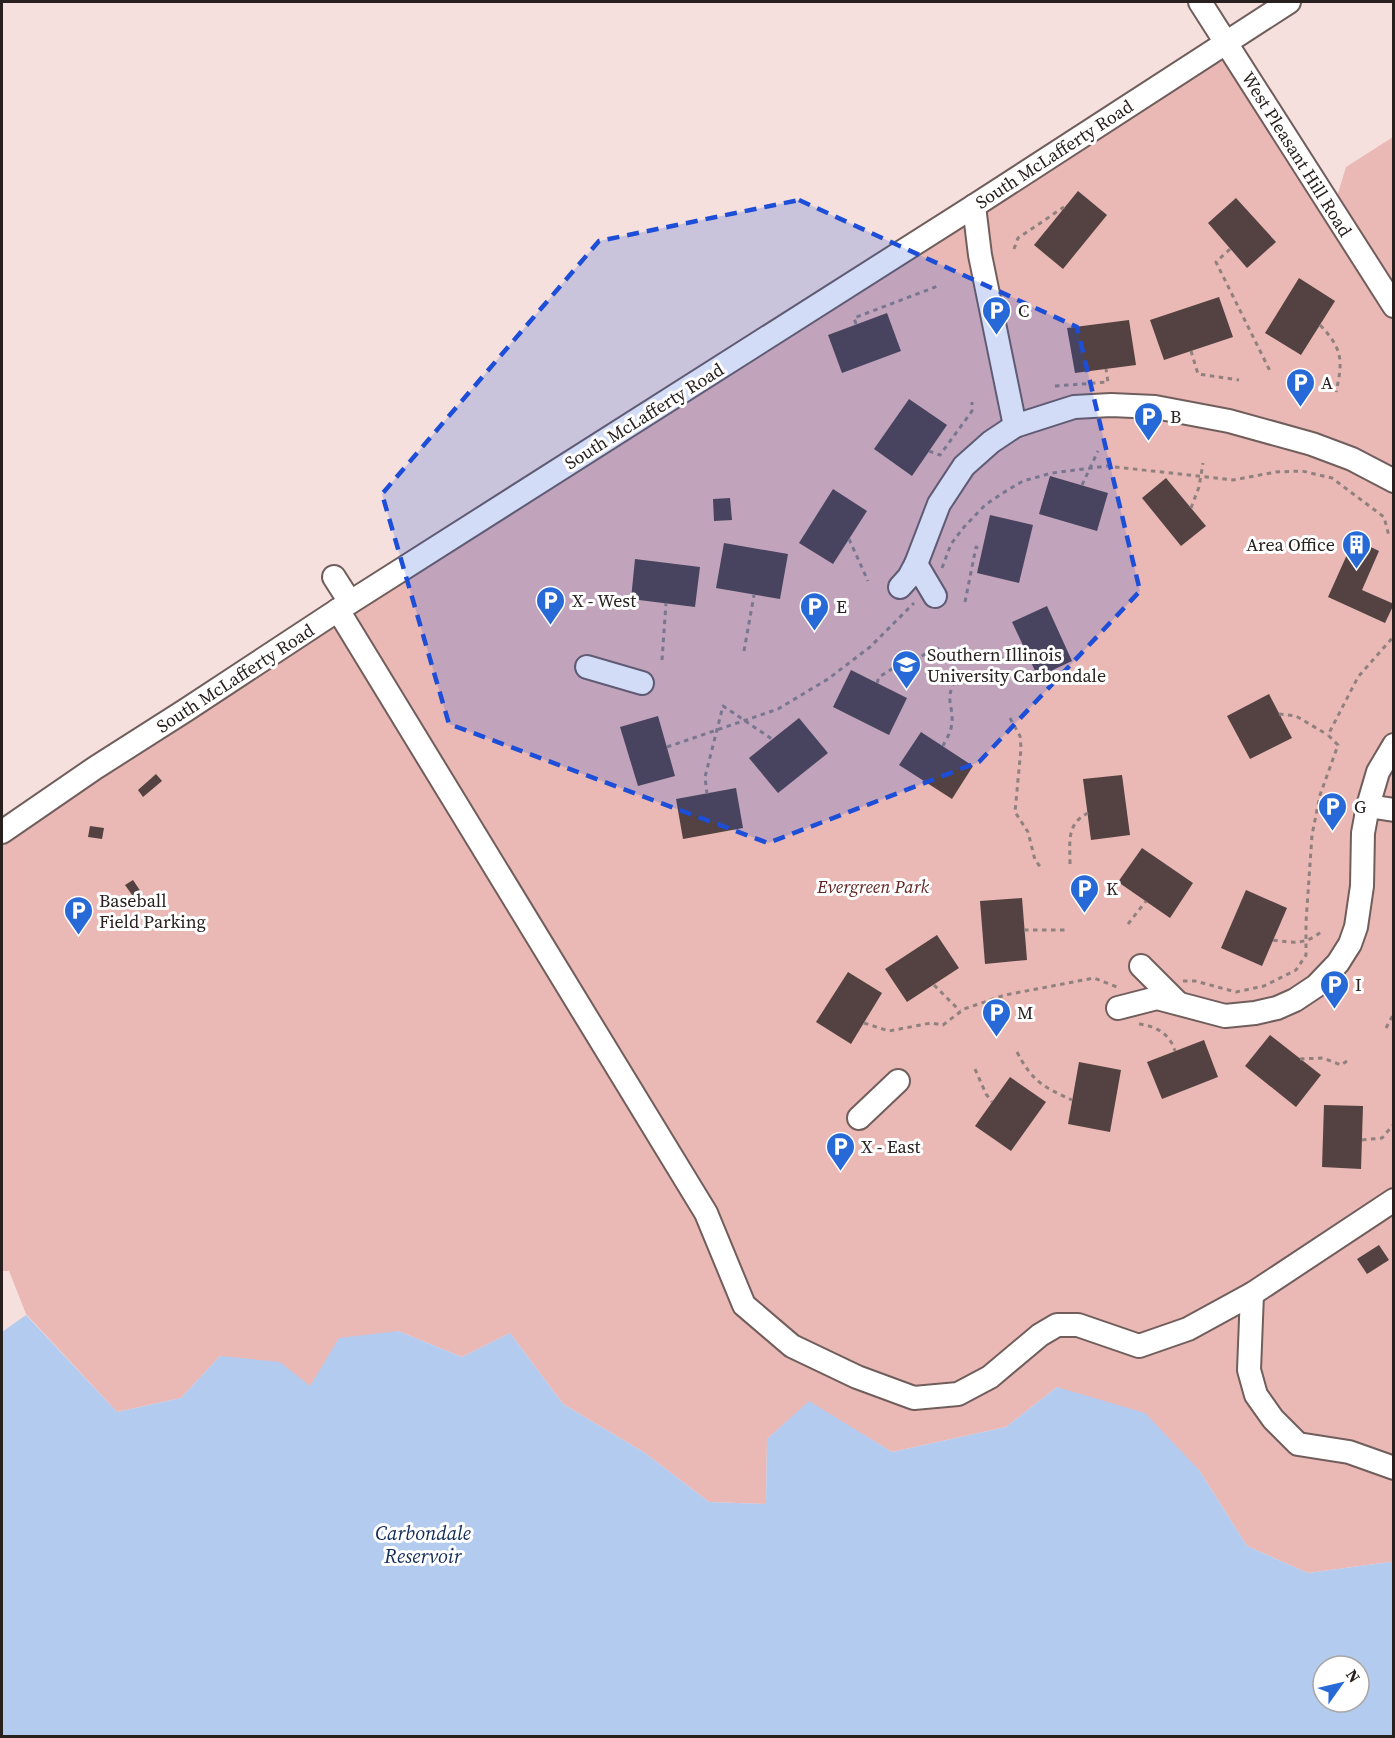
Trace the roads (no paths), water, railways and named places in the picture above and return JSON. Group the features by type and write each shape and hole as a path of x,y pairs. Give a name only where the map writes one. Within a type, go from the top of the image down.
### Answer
{"street":[{"name":"West Pleasant Hill Road","path":"1200,2 1394,306"},
{"name":"South McLafferty Road","path":"2,832 95,768 344,606 974,207 1289,2"},
{"path":"974,207 980,255 1015,426"},
{"path":"900,587 916,564 939,504 958,475 982,450 1015,426 1074,407 1111,405 1155,407 1229,421 1293,438 1352,459 1394,481"},
{"path":"916,564 932,591"},
{"path":"334,576 344,606 706,1213 744,1305 792,1346 857,1377 914,1398 958,1394 990,1377 1041,1335 1057,1325 1078,1325 1139,1346 1188,1329 1252,1294 1394,1200"},
{"path":"587,667 642,683"},
{"path":"1126,1007 1157,998 1225,1016 1255,1013 1295,1000 1322,980 1350,944 1356,927 1362,886 1364,833 1368,806 1378,772 1394,744"},
{"path":"1368,806 1394,810"},
{"path":"1141,966 1179,1004"},
{"path":"860,1118 898,1081"},
{"path":"1252,1294 1249,1370 1256,1395 1273,1419 1298,1444 1349,1452 1394,1468"}],"water":[{"name":"Carbondale Reservoir","path":"26,1315 117,1412 181,1398 220,1356 280,1362 310,1386 339,1338 398,1331 462,1357 510,1333 563,1404 645,1453 709,1502 766,1504 767,1439 809,1401 892,1452 1006,1427 1057,1387 1145,1413 1199,1470 1247,1546 1308,1573 1390,1562 1393,1564 1393,1736 2,1736 2,1332"}],"place":[{"name":"C","path":"997,336"},
{"name":"A","path":"1300,408"},
{"name":"B","path":"1149,442"},
{"name":"Area Office","path":"1356,570"},
{"name":"X - West","path":"551,626"},
{"name":"E","path":"815,632"},
{"name":"Southern Illinois University Carbondale","path":"906,690"},
{"name":"G","path":"1333,832"},
{"name":"K","path":"1085,914"},
{"name":"Baseball Field Parking","path":"78,936"},
{"name":"I","path":"1334,1010"},
{"name":"M","path":"996,1038"},
{"name":"X - East","path":"840,1172"}],"park label":[{"name":"Evergreen Park","path":"873,886"}]}
